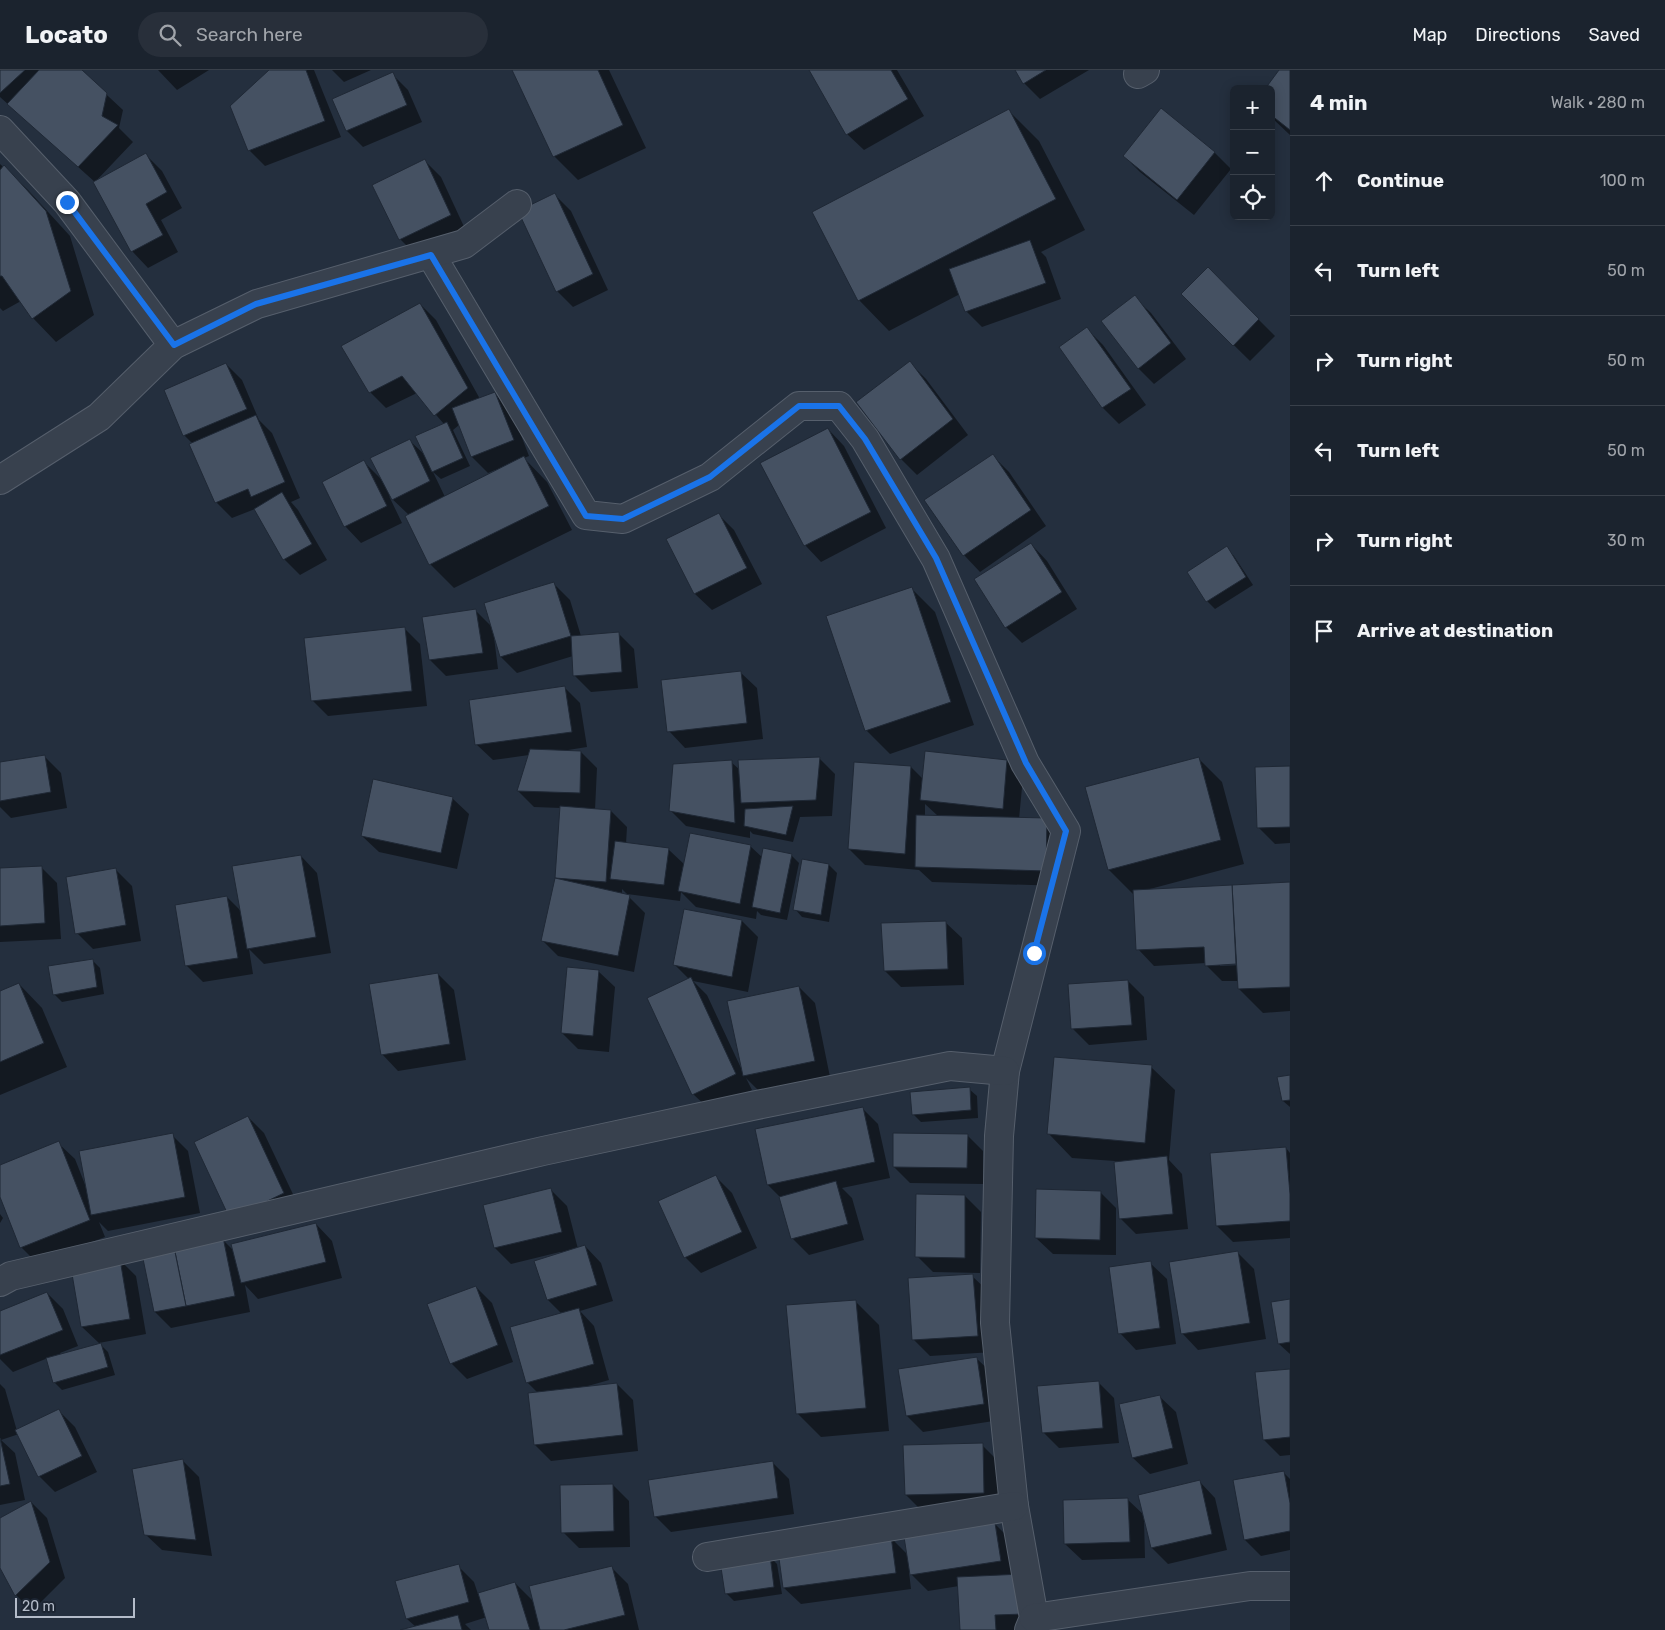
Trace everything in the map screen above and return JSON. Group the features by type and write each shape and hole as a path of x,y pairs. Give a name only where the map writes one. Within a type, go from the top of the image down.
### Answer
{"street":[{"path":"0,130 67,202 174,345"},
{"path":"0,480 99,417 174,345 256,304 464,244 517,204"},
{"path":"431,255 586,516 623,519 710,477 799,406 839,406 865,439 936,558 1026,763 1066,831 1004,1071 999,1136 995,1323 1014,1506 1031,1624 1250,1586 1290,1586"},
{"path":"0,1282 11,1276 504,1160 752,1106 950,1066 1004,1071"},
{"path":"706,1556 1014,1506"}],"building":[{"path":"0,70 25,70 0,93"},
{"path":"39,70 82,70 107,93 102,116 118,125 78,167 7,104"},
{"path":"269,70 306,70 325,121 248,151 230,106"},
{"path":"512,70 598,70 623,125 553,157"},
{"path":"809,70 891,70 908,99 846,135"},
{"path":"1015,70 1046,70 1023,84"},
{"path":"1279,70 1290,70 1290,130 1275,118 1275,85 1268,85"},
{"path":"393,72 407,105 346,131 332,99"},
{"path":"1161,108 1215,152 1177,200 1123,156"},
{"path":"1009,109 1056,199 858,301 812,212"},
{"path":"146,153 167,192 146,204 163,235 131,252 93,182"},
{"path":"425,159 451,215 399,240 372,185"},
{"path":"4,165 46,211 71,291 32,319 2,276 0,276 0,170"},
{"path":"555,193 593,274 556,292 518,211"},
{"path":"1030,240 1046,283 965,312 949,269"},
{"path":"1208,267 1259,319 1233,346 1181,294"},
{"path":"1135,295 1171,343 1138,369 1101,321"},
{"path":"420,303 468,388 434,416 402,376 369,393 341,346"},
{"path":"1087,327 1131,389 1102,408 1059,347"},
{"path":"910,361 953,419 900,460 856,402"},
{"path":"226,363 247,409 183,436 164,390"},
{"path":"495,392 514,440 471,457 452,408"},
{"path":"256,415 285,482 251,497 248,489 215,503 189,444"},
{"path":"447,422 463,458 432,472 415,436"},
{"path":"828,428 871,512 804,546 760,463"},
{"path":"410,439 430,481 392,500 370,458"},
{"path":"993,454 1031,510 963,556 924,500"},
{"path":"524,456 549,506 429,565 405,516"},
{"path":"364,460 387,506 344,527 322,482"},
{"path":"282,492 312,544 283,560 254,509"},
{"path":"719,513 747,568 694,594 666,539"},
{"path":"1031,543 1062,592 1005,628 974,579"},
{"path":"1227,546 1246,577 1206,602 1187,572"},
{"path":"554,582 571,636 500,657 484,603"},
{"path":"912,587 951,702 865,731 826,616"},
{"path":"476,609 483,653 429,660 422,617"},
{"path":"405,627 412,691 311,701 304,638"},
{"path":"619,632 622,672 573,676 571,636"},
{"path":"741,671 747,723 667,732 661,680"},
{"path":"565,686 572,732 475,745 469,700"},
{"path":"530,749 581,751 580,793 517,791"},
{"path":"925,751 1007,760 1003,809 920,800"},
{"path":"45,755 51,792 0,801 0,762"},
{"path":"820,757 816,800 741,803 738,760"},
{"path":"1199,757 1221,840 1108,870 1085,787"},
{"path":"732,760 735,823 669,811 673,764"},
{"path":"854,762 911,766 905,854 848,849"},
{"path":"1290,766 1290,827 1257,828 1255,767"},
{"path":"373,779 453,797 441,853 361,836"},
{"path":"560,806 611,810 606,882 555,878"},
{"path":"793,806 786,835 744,826 745,809"},
{"path":"916,815 1047,818 1046,871 915,867"},
{"path":"690,833 751,845 740,904 678,891"},
{"path":"615,841 669,848 664,885 610,879"},
{"path":"763,848 792,854 780,913 752,907"},
{"path":"301,855 316,937 247,949 232,866"},
{"path":"802,859 829,864 821,915 793,910"},
{"path":"42,866 45,923 0,926 0,868"},
{"path":"116,868 126,925 75,934 66,877"},
{"path":"555,878 630,895 618,956 541,941"},
{"path":"1290,882 1290,987 1238,989 1232,885"},
{"path":"1232,885 1236,964 1205,966 1204,947 1136,950 1133,890"},
{"path":"227,896 238,958 185,966 175,905"},
{"path":"684,909 742,920 732,977 673,965"},
{"path":"946,921 948,969 884,971 881,923"},
{"path":"93,959 97,987 53,995 48,966"},
{"path":"567,967 599,970 593,1036 561,1033"},
{"path":"438,973 450,1044 381,1055 369,984"},
{"path":"691,977 736,1074 692,1095 647,998"},
{"path":"1128,980 1132,1025 1071,1029 1068,984"},
{"path":"19,983 44,1043 0,1062 0,991"},
{"path":"799,986 815,1061 743,1076 727,1001"},
{"path":"1054,1057 1152,1065 1145,1143 1047,1134"},
{"path":"1290,1075 1290,1100 1282,1101 1277,1077"},
{"path":"970,1087 971,1110 912,1115 910,1092"},
{"path":"863,1107 875,1162 767,1185 755,1129"},
{"path":"248,1116 284,1193 230,1219 194,1142"},
{"path":"173,1133 185,1197 91,1215 79,1151"},
{"path":"893,1133 968,1134 967,1168 893,1167"},
{"path":"59,1141 90,1220 20,1248 0,1197 0,1165"},
{"path":"1286,1147 1290,1221 1216,1226 1210,1153"},
{"path":"1167,1156 1173,1214 1119,1219 1114,1162"},
{"path":"716,1175 742,1232 684,1258 658,1201"},
{"path":"836,1181 848,1224 791,1239 779,1197"},
{"path":"551,1188 562,1232 494,1248 483,1205"},
{"path":"1036,1189 1101,1191 1100,1240 1035,1238"},
{"path":"916,1194 965,1195 965,1258 915,1257"},
{"path":"316,1223 326,1262 241,1283 231,1244"},
{"path":"223,1237 235,1296 186,1306 174,1247"},
{"path":"585,1245 597,1285 547,1300 534,1261"},
{"path":"174,1247 186,1306 154,1312 142,1254"},
{"path":"1238,1251 1250,1323 1181,1334 1169,1262"},
{"path":"120,1259 130,1319 81,1327 71,1268"},
{"path":"1151,1261 1160,1328 1118,1334 1109,1267"},
{"path":"973,1274 978,1336 912,1340 908,1278"},
{"path":"476,1286 498,1345 450,1364 427,1304"},
{"path":"47,1292 63,1330 0,1355 0,1311"},
{"path":"1290,1299 1290,1342 1278,1344 1271,1302"},
{"path":"856,1300 866,1408 796,1414 786,1305"},
{"path":"579,1308 594,1364 526,1383 510,1327"},
{"path":"101,1343 108,1367 53,1383 46,1358"},
{"path":"977,1357 984,1404 906,1416 898,1369"},
{"path":"1290,1369 1290,1437 1263,1440 1255,1372"},
{"path":"1099,1381 1103,1428 1042,1433 1037,1386"},
{"path":"617,1383 623,1435 534,1445 528,1393"},
{"path":"1160,1395 1173,1448 1132,1458 1119,1404"},
{"path":"59,1409 82,1456 38,1477 15,1430"},
{"path":"0,1438 10,1484 0,1486"},
{"path":"983,1443 984,1493 905,1495 903,1445"},
{"path":"183,1459 196,1540 144,1535 132,1469"},
{"path":"773,1461 778,1498 654,1517 648,1480"},
{"path":"1284,1471 1290,1503 1290,1531 1244,1540 1233,1480"},
{"path":"1200,1480 1212,1534 1151,1548 1138,1495"},
{"path":"613,1484 614,1531 561,1533 560,1485"},
{"path":"1128,1498 1130,1542 1064,1544 1063,1500"},
{"path":"31,1501 50,1562 15,1596 0,1568 0,1518"},
{"path":"995,1523 1001,1561 910,1575 904,1537"},
{"path":"891,1536 896,1573 783,1588 778,1551"},
{"path":"770,1555 774,1587 725,1594 720,1561"},
{"path":"459,1564 469,1602 406,1619 395,1581"},
{"path":"612,1566 625,1615 564,1630 540,1630 529,1586"},
{"path":"1022,1574 1024,1614 995,1615 996,1630 960,1630 957,1577"},
{"path":"515,1582 530,1630 489,1630 478,1593"},
{"path":"458,1615 462,1630 400,1630"}],"route":[{"path":"67,202 174,345 256,304 431,255 586,516 623,519 710,477 799,406 839,406 865,439 936,558 1026,763 1066,831 1034,953"}]}
